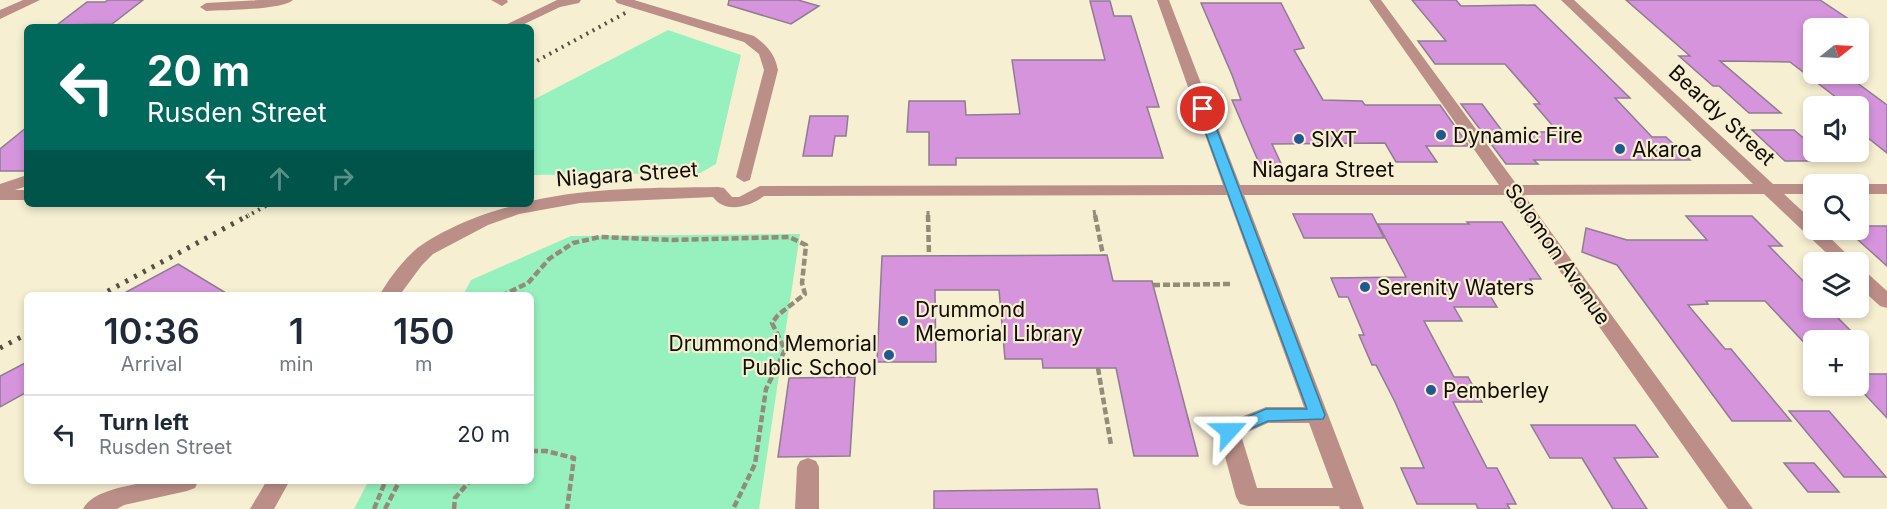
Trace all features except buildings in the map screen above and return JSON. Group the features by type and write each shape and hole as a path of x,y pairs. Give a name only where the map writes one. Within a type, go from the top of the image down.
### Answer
{"street":[{"path":"0,15 34,0"},
{"path":"213,0 206,7 252,5 287,0"},
{"path":"514,24 556,4 575,0"},
{"path":"621,0 749,39 762,47 769,56 771,70 744,177 756,180 761,187 760,191"},
{"path":"1163,0 1350,503 1248,497 1229,431 1266,415 1317,415"},
{"name":"Solomon Avenue","path":"1375,0 1741,509"},
{"name":"Beardy Street","path":"1568,0 1835,252"},
{"name":"Niagara Street","path":"718,192 720,186 726,181 744,177"},
{"path":"0,190 24,181"},
{"name":"Niagara Street","path":"718,192 725,200 732,202 749,200 760,191 1234,192 1803,189"},
{"path":"1869,189 1887,189"},
{"name":"Niagara Street","path":"534,204 593,197 718,192"},
{"path":"0,195 24,195"},
{"name":"Niagara Street","path":"391,292 421,255 470,226 522,207"},
{"path":"1869,285 1887,302"},
{"path":"807,509 808,467"},
{"path":"95,509 119,497 177,484"},
{"path":"262,509 277,484"}],"path":[{"path":"1094,210 1103,255"},
{"path":"928,211 929,256"},
{"path":"509,292 528,283 549,259 573,243 600,237 673,240 789,237 806,244 802,283 805,294 778,315 772,323 784,350 766,389 755,464 733,509"},
{"path":"1153,285 1231,284"},
{"path":"1098,368 1112,445"},
{"path":"534,451 546,451 574,458 567,509"},
{"path":"374,509 384,484"},
{"path":"385,509 398,484"},
{"path":"454,509 455,498 467,484"}],"green space":[{"path":"668,30 741,55 716,164 700,173 534,175 534,99"},
{"path":"800,234 759,509 354,509 367,484 534,484 534,292 465,292 471,280 571,236"}],"railway":[{"path":"534,62 629,11"},
{"path":"246,217 264,207"},
{"path":"106,292 249,215"},
{"path":"0,348 24,336"}],"place":[{"name":"Dynamic Fire","path":"1441,135"},
{"name":"SIXT","path":"1299,139"},
{"name":"Akaroa","path":"1620,149"},
{"name":"Serenity Waters","path":"1365,287"},
{"name":"Drummond Memorial Library","path":"903,321"},
{"name":"Drummond Memorial Public School","path":"889,355"},
{"name":"Pemberley","path":"1431,390"}],"route":[{"path":"1203,109 1317,415 1266,415 1229,431"}]}
